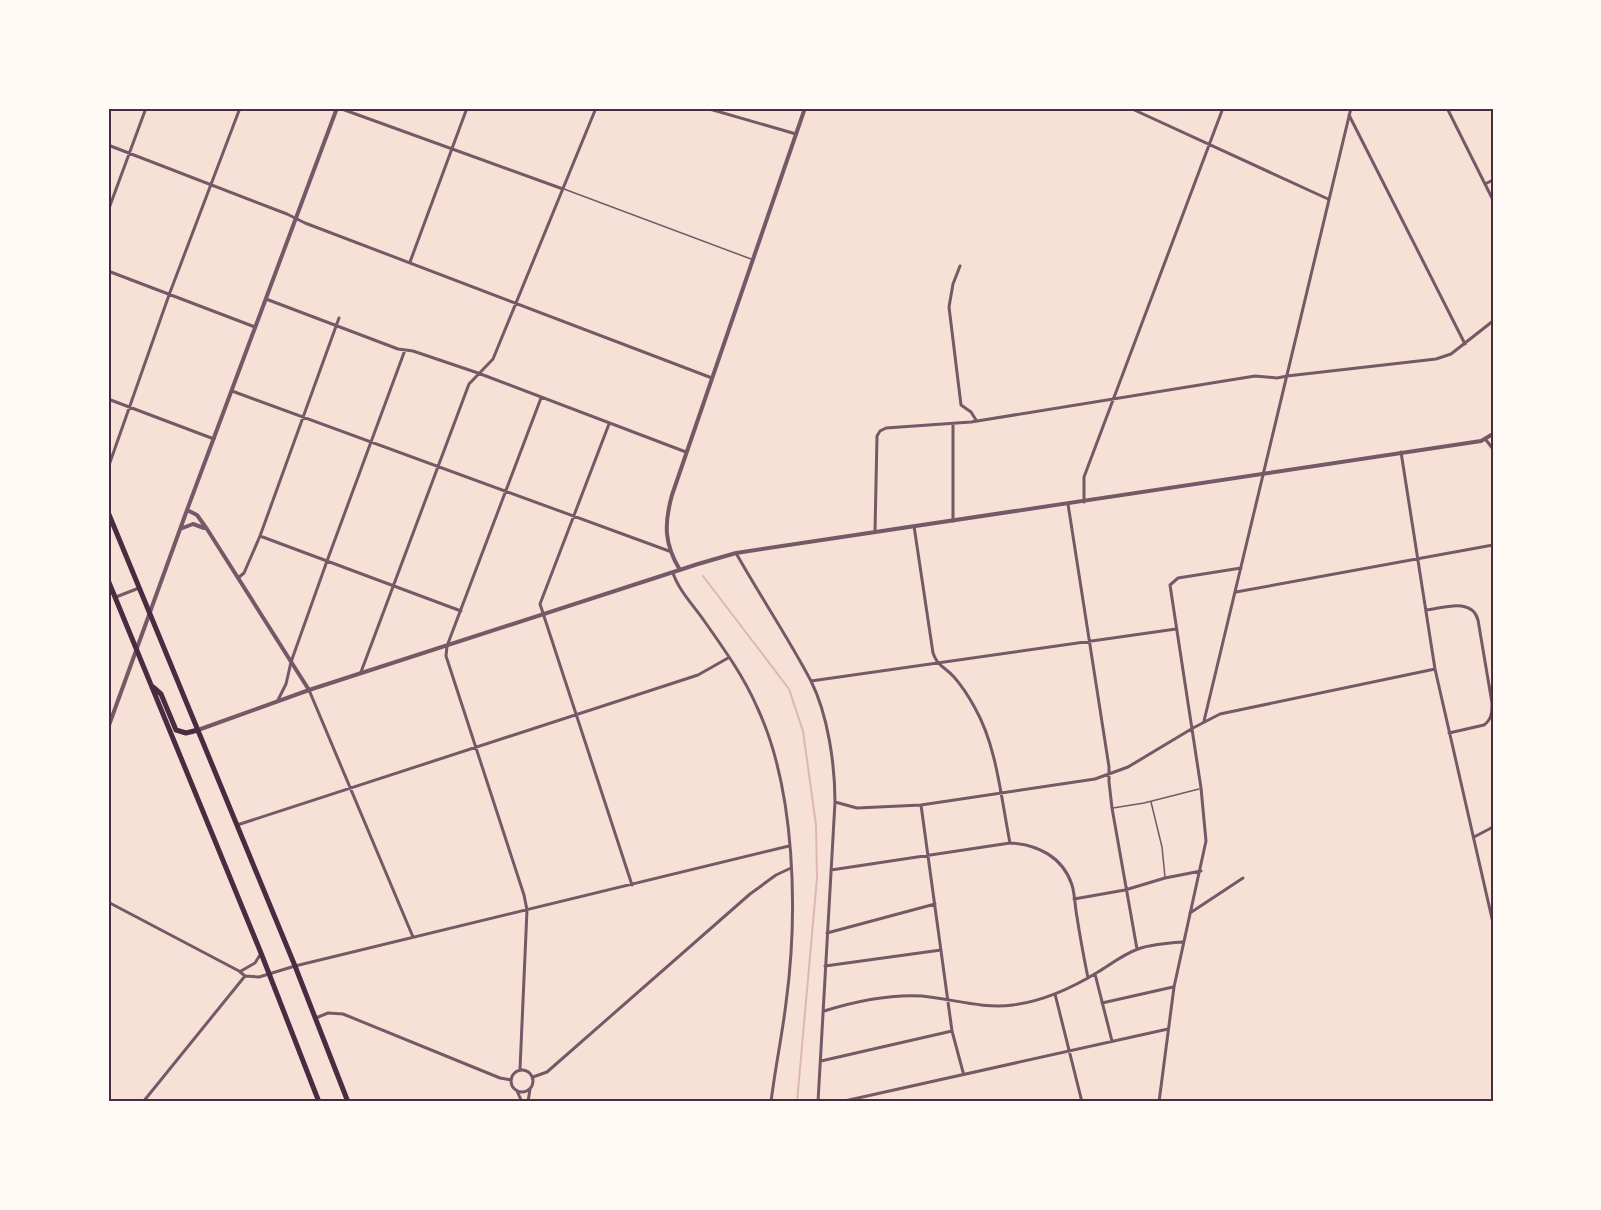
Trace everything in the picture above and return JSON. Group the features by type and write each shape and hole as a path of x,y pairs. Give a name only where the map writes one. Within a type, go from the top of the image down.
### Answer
{"main road":[{"path":"108,512 295,966 348,1102"},
{"path":"108,580 270,975 319,1102"},
{"path":"150,683 161,694 176,730 186,733 198,730"}],"street":[{"path":"108,211 146,108"},
{"path":"108,468 240,108"},
{"path":"108,728 338,108 563,189"},
{"path":"410,262 467,108"},
{"path":"360,674 469,384 493,359 596,108"},
{"path":"706,108 796,134"},
{"path":"680,570 669,551 666,533 669,508 686,452 805,108"},
{"path":"1130,108 1328,199"},
{"path":"1084,502 1084,477 1223,108"},
{"path":"1204,721 1351,108"},
{"path":"1447,108 1493,200"},
{"path":"1349,114 1465,344"},
{"path":"108,145 712,378"},
{"path":"1485,184 1493,180"},
{"path":"960,266 950,297 950,316 961,405 971,412 976,421"},
{"path":"108,271 256,327"},
{"path":"266,299 337,327 478,373 686,452"},
{"path":"238,579 244,573 260,536 339,318"},
{"path":"875,532 877,436 886,428 976,421 1255,376 1277,378 1436,359 1451,354 1493,321"},
{"path":"276,702 286,684 291,662 405,350"},
{"path":"232,391 669,551"},
{"path":"520,1070 527,909 525,895 446,656 447,646 541,398"},
{"path":"108,399 214,439"},
{"path":"609,424 540,602 632,885"},
{"path":"953,424 953,521"},
{"path":"198,730 309,690 736,553 1486,440 1493,434"},
{"path":"1486,440 1493,449"},
{"path":"1401,452 1435,669 1493,923"},
{"path":"1068,504 1112,808 1137,949"},
{"path":"187,510 197,514 309,690 413,937"},
{"path":"180,529 193,524 207,529"},
{"path":"914,526 933,653 937,664 953,676 980,718 991,745 1010,843"},
{"path":"260,536 461,611"},
{"path":"1236,592 1493,545"},
{"path":"736,553 811,681 829,741 835,802 818,1102"},
{"path":"1159,1102 1174,987 1206,841 1201,788 1170,589 1171,583 1178,578 1241,568"},
{"path":"673,573 748,689 767,733 785,807 792,868 793,917 787,1001 771,1102"},
{"path":"115,598 139,588"},
{"path":"1426,610 1458,605 1469,607 1474,610 1478,620 1492,706 1490,719 1484,725 1449,734"},
{"path":"811,681 1176,629"},
{"path":"237,825 707,671 728,658"},
{"path":"1486,667 1493,667"},
{"path":"835,802 857,807 921,805 1095,779 1139,761 1204,721 1220,714 1435,669"},
{"path":"921,805 952,1031 963,1073"},
{"path":"1474,837 1493,827"},
{"path":"831,870 1010,843 1040,849 1063,867 1072,885 1088,978"},
{"path":"108,902 246,976 259,977 295,966 789,846"},
{"path":"533,1077 547,1072 750,894 776,874 792,868"},
{"path":"1074,899 1125,890 1165,878 1201,871"},
{"path":"1189,914 1243,878"},
{"path":"827,933 935,904"},
{"path":"824,1011 882,996 925,997 981,1005 1013,1005 1055,994 1088,978 1137,949 1151,945 1183,942"},
{"path":"825,966 941,950"},
{"path":"239,971 249,968 261,953"},
{"path":"1095,974 1112,1041"},
{"path":"143,1102 246,976"},
{"path":"1102,1003 1174,987"},
{"path":"1055,994 1082,1102"},
{"path":"316,1018 328,1013 343,1014 500,1078 511,1080"},
{"path":"840,1102 1168,1029"},
{"path":"820,1061 952,1031"},
{"path":"530,1088 524,1092 517,1090 512,1086 511,1080 513,1074 520,1070 526,1070 533,1077"},
{"path":"528,1102 533,1077"},
{"path":"517,1090 522,1102"}],"lane":[{"path":"563,189 752,259"},
{"path":"1112,808 1201,788"},
{"path":"1150,801 1162,847 1165,878"}],"waterway":[{"path":"703,576 789,689 803,731 816,825 817,878 797,1102"}]}
